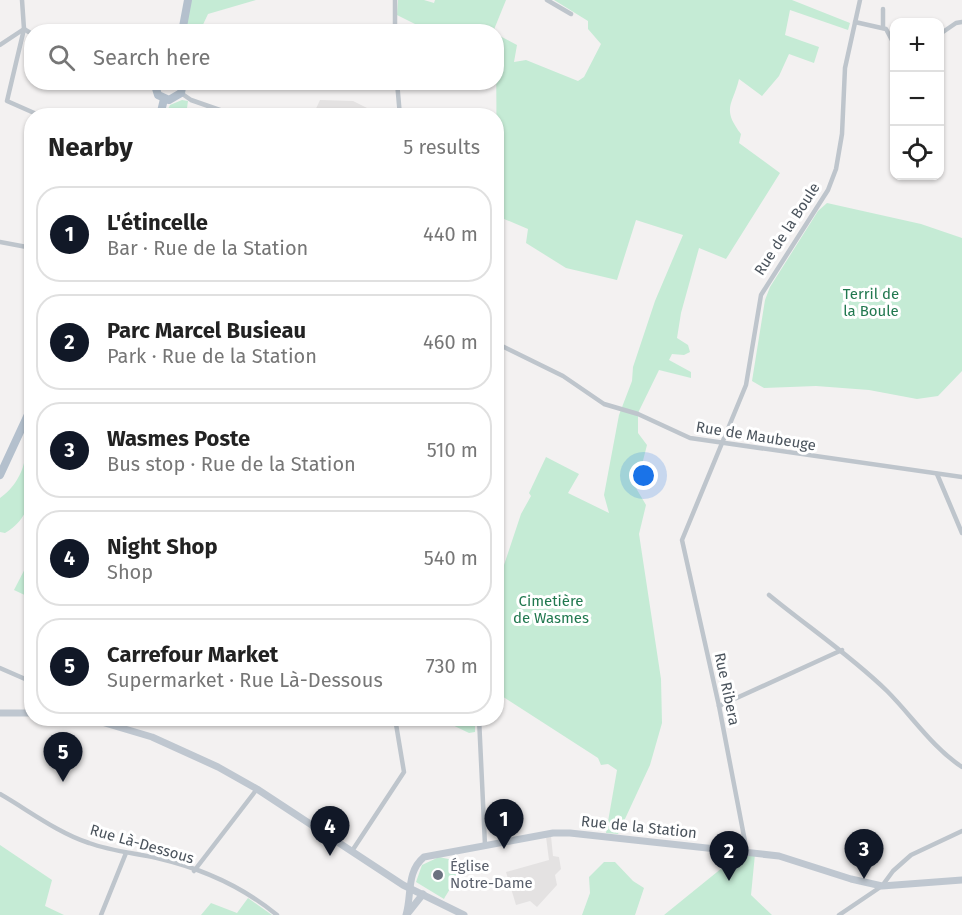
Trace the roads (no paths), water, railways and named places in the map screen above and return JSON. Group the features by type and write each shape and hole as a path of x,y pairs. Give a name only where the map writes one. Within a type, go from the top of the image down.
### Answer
{"main road":[{"path":"184,24 188,0"},
{"path":"156,90 158,95 164,99 173,99 182,90"},
{"path":"162,108 164,99"},
{"path":"0,475 24,423"}],"street":[{"path":"22,0 24,29 7,101 24,108"},
{"path":"395,0 395,24"},
{"path":"547,0 571,14"},
{"name":"Rue de la Boule","path":"684,533 746,385 761,295 828,190 836,169 842,134 845,68 860,0"},
{"path":"883,28 884,9"},
{"path":"855,22 883,28 890,33"},
{"path":"944,31 962,22"},
{"path":"1,42 24,29"},
{"path":"398,90 399,108"},
{"path":"181,93 192,100 214,108"},
{"path":"0,242 24,246"},
{"name":"Rue de Maubeuge","path":"504,347 563,376 604,404 638,414 690,438 722,445 962,477"},
{"path":"937,474 962,533"},
{"name":"Rue Ribera","path":"684,533 682,540 719,706 747,852"},
{"path":"769,595 842,650 887,692 948,758 962,766"},
{"path":"719,706 842,650"},
{"path":"0,668 24,678"},
{"path":"887,692 895,688"},
{"path":"0,713 24,713"},
{"path":"117,726 178,747 257,789 399,880 464,915"},
{"path":"352,851 404,772 396,726"},
{"path":"479,726 485,845"},
{"path":"194,871 257,789"},
{"name":"Rue Là-Dessous","path":"0,794 75,837 126,853 156,858 194,871 249,893 278,915"},
{"path":"839,915 882,886 893,871 911,855 962,831"},
{"name":"Rue de la Station","path":"410,884 418,862 424,857 535,836 570,833 792,859 850,879 882,886 962,880"},
{"path":"101,915 126,853"},
{"path":"406,915 411,897 410,884"},
{"path":"406,915 423,894"}],"place":[{"name":"Carrefour Market","path":"63,782"},
{"name":"L'étincelle","path":"504,849"},
{"name":"Night Shop","path":"330,856"},
{"name":"Église Notre-Dame","path":"438,875"},
{"name":"Wasmes Poste","path":"864,879"},
{"name":"Parc Marcel Busieau","path":"729,881"}],"park label":[{"name":"Terril de la Boule","path":"871,302"},
{"name":"Cimetière de Wasmes","path":"551,610"}]}
